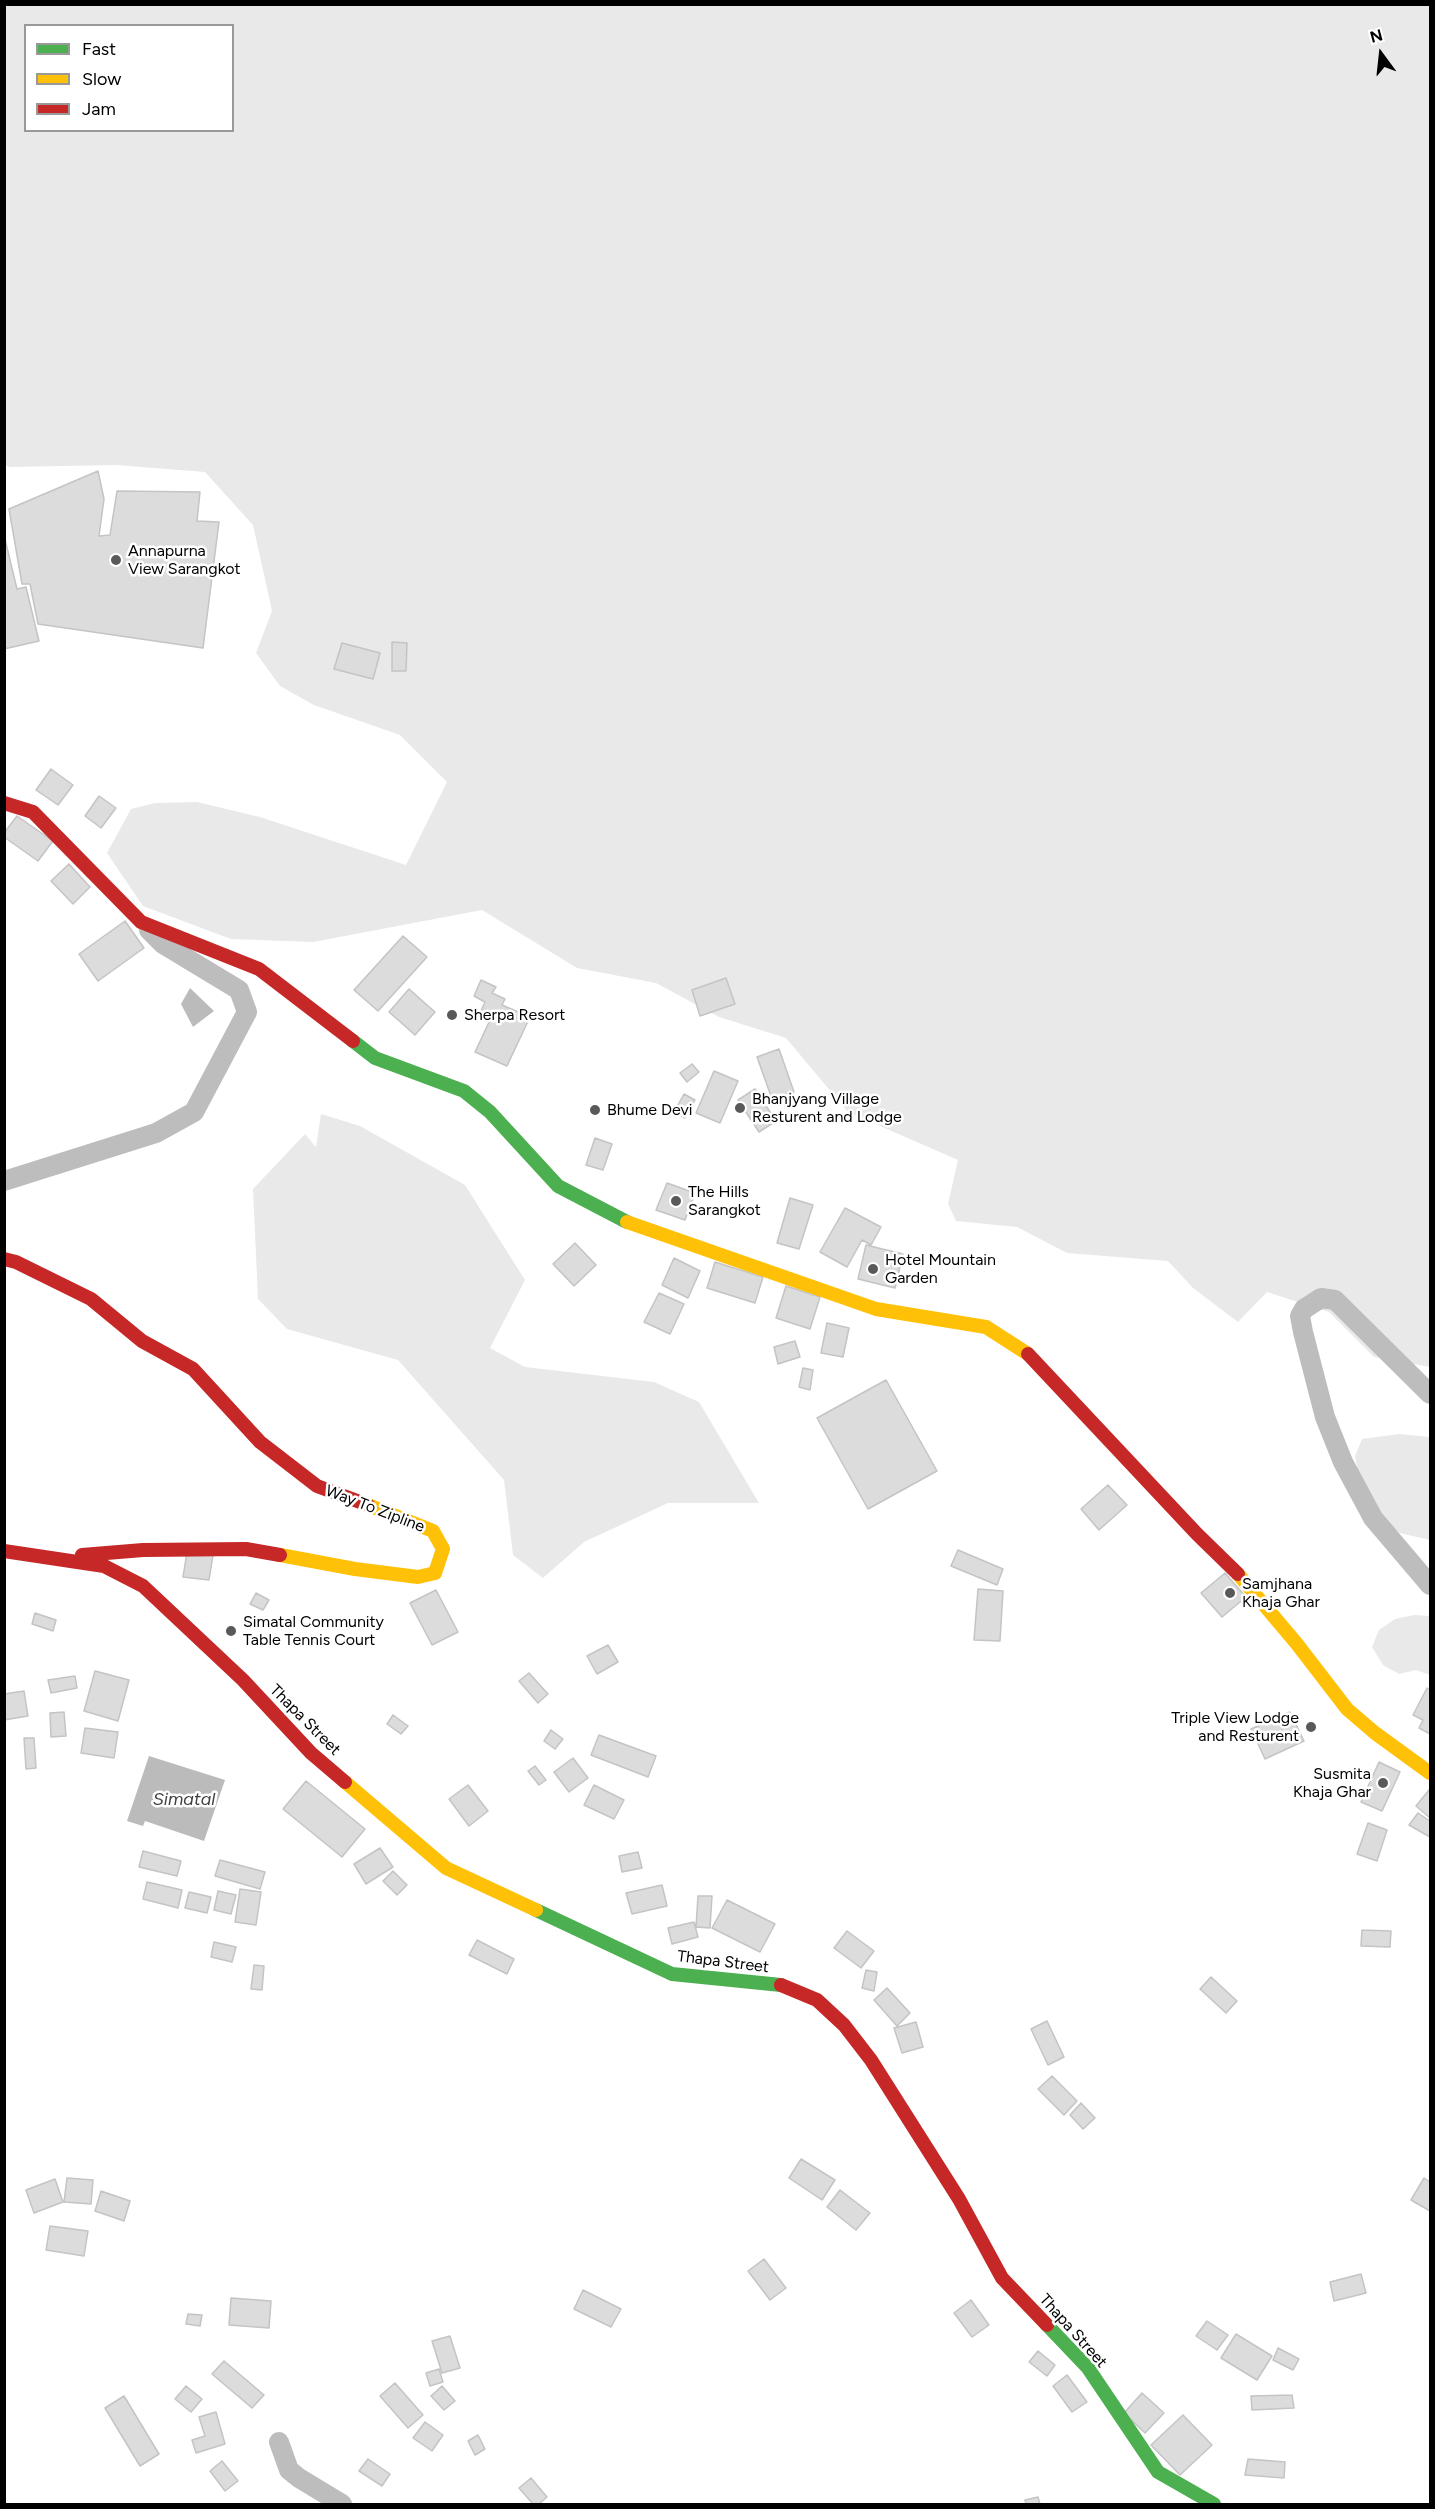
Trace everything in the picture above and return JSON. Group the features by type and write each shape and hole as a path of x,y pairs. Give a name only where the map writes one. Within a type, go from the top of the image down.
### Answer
{"street":[{"path":"4,803 33,812 163,944 239,990 247,1012 194,1112 156,1133 4,1181"},
{"path":"141,922 260,969 375,1058 464,1091 490,1112 558,1186 616,1218 876,1309 986,1327 1005,1338 1031,1356 1197,1534 1236,1572 1297,1644 1347,1709 1375,1733 1431,1773"},
{"name":"Way To Zipline","path":"4,1259 16,1262 91,1299 142,1341 193,1369 260,1442 317,1486 415,1522 433,1531 443,1549 435,1573 418,1577 366,1571 246,1549 143,1550 57,1558"},
{"path":"1431,1394 1335,1300 1321,1298 1304,1309 1300,1317 1303,1332 1325,1417 1343,1462 1373,1518 1431,1585"},
{"name":"Thapa Street","path":"4,1551 104,1566 143,1586 243,1680 311,1753 446,1868 672,1974 784,1985 817,2000 844,2025 871,2060 959,2199 1002,2278 1088,2368 1158,2472 1214,2505"},
{"path":"279,2442 289,2470 342,2505"}],"shaded area":[{"path":"4,5 1430,5 1430,1367 1374,1357 1329,1312 1267,1292 1238,1322 1193,1288 1168,1261 1067,1253 1017,1227 956,1221 948,1204 958,1160 848,1112 786,1038 719,1017 656,983 577,968 482,910 313,942 231,939 143,906 107,853 131,809 155,803 197,802 260,817 406,865 447,782 400,735 314,705 280,686 256,653 272,611 253,525 205,472 116,465 10,467 5,465"},
{"path":"321,1114 360,1126 465,1185 525,1280 490,1348 525,1367 654,1382 699,1402 759,1503 668,1503 584,1542 543,1578 513,1555 504,1480 398,1360 287,1329 258,1299 253,1189 305,1134 316,1147"},
{"path":"1399,1434 1430,1437 1430,1540 1400,1533 1383,1522 1359,1476 1355,1456 1362,1439"},
{"path":"1414,1615 1430,1616 1430,1675 1416,1670 1399,1674 1383,1665 1372,1647 1379,1630 1395,1619"}],"water":[{"path":"190,988 214,1011 193,1027 181,1004"},
{"name":"Simatal","path":"149,1756 225,1780 204,1841 145,1821 143,1826 127,1821"}],"building":[{"name":"Annapurna View Sarangkot","path":"98,471 104,499 99,536 110,535 117,491 200,492 197,521 219,522 203,648 38,624 30,584 22,584 9,509"},
{"path":"4,535 17,589 26,587 39,641 4,649"},
{"path":"392,642 407,643 406,671 392,671"},
{"path":"342,643 380,653 373,679 334,669"},
{"path":"51,769 73,785 58,805 36,790"},
{"path":"99,796 116,808 101,828 85,816"},
{"path":"17,816 53,841 38,861 4,837 4,833"},
{"path":"69,864 90,887 73,904 51,881"},
{"path":"125,921 144,948 98,981 79,954"},
{"path":"403,936 427,957 378,1011 354,990"},
{"path":"726,978 735,1004 700,1016 692,990"},
{"path":"481,980 496,987 492,993 505,999 502,1005 530,1017 507,1066 475,1052 490,1020 479,1015 485,1002 474,996"},
{"path":"409,989 435,1012 415,1035 389,1012"},
{"path":"779,1049 794,1092 772,1099 757,1057"},
{"path":"692,1064 699,1072 687,1082 680,1073"},
{"path":"714,1071 738,1081 720,1123 696,1113"},
{"path":"755,1089 776,1121 759,1132 738,1100"},
{"path":"684,1094 695,1100 685,1118 674,1112"},
{"path":"595,1138 612,1144 603,1170 586,1165"},
{"name":"The Hills Sarangkot","path":"667,1183 695,1193 685,1220 656,1210"},
{"path":"790,1198 813,1205 799,1249 777,1243"},
{"path":"845,1208 881,1227 871,1245 862,1240 847,1267 820,1252"},
{"path":"575,1243 596,1265 574,1286 553,1264"},
{"path":"866,1245 903,1254 895,1288 858,1279"},
{"path":"674,1258 700,1271 688,1298 662,1285"},
{"path":"715,1262 763,1277 755,1303 707,1288"},
{"path":"786,1286 820,1297 810,1329 776,1318"},
{"path":"659,1293 684,1304 670,1334 644,1322"},
{"path":"827,1323 849,1328 843,1357 821,1353"},
{"path":"795,1341 800,1357 778,1364 774,1347"},
{"path":"803,1368 813,1370 810,1390 799,1387"},
{"path":"886,1380 937,1471 868,1509 817,1418"},
{"path":"1108,1485 1127,1505 1099,1530 1081,1509"},
{"path":"958,1550 1003,1569 997,1585 951,1566"},
{"path":"187,1552 213,1555 209,1580 183,1577"},
{"path":"1225,1573 1246,1597 1222,1617 1201,1593"},
{"path":"978,1589 1003,1591 1000,1641 974,1640"},
{"path":"436,1590 458,1632 432,1645 410,1603"},
{"path":"256,1593 269,1600 263,1610 250,1604"},
{"path":"35,1613 56,1620 53,1631 32,1624"},
{"path":"608,1645 618,1662 597,1674 587,1656"},
{"path":"95,1671 129,1680 118,1721 84,1711"},
{"path":"529,1673 548,1694 538,1703 519,1681"},
{"path":"75,1676 77,1688 51,1693 48,1680"},
{"path":"1427,1688 1430,1690 1430,1734 1419,1728 1423,1720 1413,1715"},
{"path":"24,1691 28,1716 4,1720 4,1694"},
{"path":"64,1712 66,1736 51,1737 50,1713"},
{"path":"1290,1712 1304,1741 1265,1759 1251,1729"},
{"path":"393,1715 408,1726 401,1734 387,1724"},
{"path":"85,1728 118,1732 114,1758 81,1753"},
{"path":"551,1730 563,1739 555,1749 544,1741"},
{"path":"599,1735 656,1756 648,1777 591,1755"},
{"path":"24,1738 34,1738 36,1768 26,1769"},
{"path":"573,1758 588,1778 569,1792 554,1772"},
{"path":"1379,1762 1400,1772 1382,1811 1361,1802"},
{"path":"535,1766 546,1780 539,1785 528,1771"},
{"path":"306,1781 365,1829 342,1857 283,1809"},
{"path":"468,1785 488,1811 469,1826 449,1799"},
{"path":"594,1785 624,1800 614,1819 584,1805"},
{"path":"1430,1791 1430,1818 1416,1806"},
{"path":"1418,1813 1430,1821 1430,1837 1409,1825"},
{"path":"1368,1823 1387,1830 1377,1861 1357,1854"},
{"path":"380,1848 393,1867 366,1884 354,1864"},
{"path":"143,1851 181,1861 177,1876 139,1867"},
{"path":"638,1852 642,1868 622,1872 619,1856"},
{"path":"220,1860 265,1872 260,1889 215,1876"},
{"path":"393,1871 407,1885 397,1895 383,1881"},
{"path":"147,1882 182,1890 178,1908 143,1899"},
{"path":"662,1885 667,1906 632,1914 626,1893"},
{"path":"240,1889 261,1892 256,1925 235,1922"},
{"path":"218,1891 236,1895 231,1914 214,1910"},
{"path":"189,1892 211,1897 207,1913 185,1908"},
{"path":"698,1896 712,1896 710,1928 696,1927"},
{"path":"727,1900 775,1924 760,1952 712,1928"},
{"path":"694,1922 698,1937 672,1944 668,1928"},
{"path":"1362,1930 1391,1931 1390,1947 1361,1946"},
{"path":"847,1931 874,1951 861,1968 834,1948"},
{"path":"477,1940 514,1959 507,1974 469,1955"},
{"path":"214,1942 236,1947 232,1962 211,1957"},
{"path":"254,1965 264,1966 262,1990 251,1989"},
{"path":"866,1970 877,1972 874,1991 862,1988"},
{"path":"1211,1977 1237,2001 1226,2013 1200,1989"},
{"path":"887,1988 910,2013 897,2026 874,2000"},
{"path":"1047,2021 1064,2057 1048,2065 1031,2029"},
{"path":"916,2022 923,2047 902,2053 894,2028"},
{"path":"1052,2076 1077,2101 1064,2115 1038,2089"},
{"path":"1081,2103 1095,2118 1083,2129 1070,2115"},
{"path":"801,2159 835,2180 822,2200 789,2178"},
{"path":"67,2178 93,2180 91,2204 64,2202"},
{"path":"1424,2178 1430,2182 1430,2211 1411,2200"},
{"path":"55,2179 63,2202 34,2213 26,2190"},
{"path":"840,2190 870,2213 856,2230 827,2207"},
{"path":"101,2191 130,2201 124,2221 95,2211"},
{"path":"50,2226 88,2231 84,2256 46,2250"},
{"path":"764,2259 786,2288 770,2300 748,2271"},
{"path":"1361,2274 1366,2293 1334,2301 1330,2282"},
{"path":"583,2290 621,2309 611,2327 574,2309"},
{"path":"231,2298 271,2301 269,2328 229,2325"},
{"path":"971,2300 989,2325 972,2337 954,2313"},
{"path":"188,2314 202,2315 200,2326 186,2324"},
{"path":"1207,2321 1228,2335 1217,2350 1196,2336"},
{"path":"1236,2334 1272,2356 1257,2380 1221,2358"},
{"path":"450,2336 460,2368 442,2373 432,2341"},
{"path":"1278,2348 1299,2359 1293,2370 1273,2360"},
{"path":"1038,2351 1055,2365 1047,2376 1029,2362"},
{"path":"224,2361 264,2395 252,2408 212,2374"},
{"path":"439,2369 443,2382 430,2386 426,2373"},
{"path":"1067,2375 1087,2402 1072,2412 1053,2386"},
{"path":"395,2383 423,2415 408,2428 380,2396"},
{"path":"186,2386 202,2399 191,2412 175,2399"},
{"path":"442,2386 455,2401 444,2410 431,2396"},
{"path":"1142,2393 1164,2413 1145,2433 1124,2413"},
{"path":"1292,2395 1294,2408 1252,2410 1251,2396"},
{"path":"124,2396 159,2454 140,2466 105,2408"},
{"path":"216,2412 225,2444 196,2453 192,2440 205,2436 199,2417"},
{"path":"1183,2415 1212,2445 1180,2475 1151,2445"},
{"path":"425,2422 443,2435 432,2451 413,2438"},
{"path":"478,2435 485,2449 475,2455 468,2441"},
{"path":"368,2459 390,2474 382,2486 359,2471"},
{"path":"1248,2459 1285,2462 1284,2478 1245,2475"},
{"path":"222,2461 238,2481 225,2491 210,2471"},
{"path":"531,2478 547,2497 539,2504 533,2504 519,2488"},
{"path":"1038,2497 1040,2504 1026,2504 1025,2500"}],"traffic: fast":[{"path":"353,1041 375,1058 464,1091 490,1112 558,1186 627,1222"},
{"path":"536,1910 672,1974 781,1985"},
{"path":"1047,2325 1088,2368 1158,2472 1214,2504"}],"traffic: slow":[{"path":"627,1222 876,1309 986,1327 1028,1354"},
{"path":"280,1555 355,1569 418,1577 435,1573 443,1549 433,1531 368,1505"},
{"path":"1238,1574 1297,1644 1347,1709 1375,1733 1430,1773"},
{"path":"345,1782 446,1868 536,1910"}],"traffic: jam":[{"path":"4,803 33,812 141,922 259,969 353,1041"},
{"path":"4,1259 16,1262 91,1299 142,1341 193,1369 260,1442 317,1486 368,1505"},
{"path":"1028,1354 1197,1534 1238,1574"},
{"path":"82,1555 143,1550 246,1549 280,1555"},
{"path":"4,1551 104,1566 143,1586 243,1680 311,1753 345,1782"},
{"path":"781,1985 817,2000 844,2025 871,2060 959,2199 1002,2278 1047,2325"}],"place":[{"name":"Annapurna View Sarangkot","path":"116,560"},
{"name":"Sherpa Resort","path":"452,1015"},
{"name":"Bhanjyang Village Resturent and Lodge","path":"740,1108"},
{"name":"Bhume Devi","path":"595,1110"},
{"name":"The Hills Sarangkot","path":"676,1201"},
{"name":"Hotel Mountain Garden","path":"873,1269"},
{"name":"Samjhana Khaja Ghar","path":"1230,1593"},
{"name":"Simatal Community Table Tennis Court","path":"231,1631"},
{"name":"Triple View Lodge and Resturent","path":"1311,1727"},
{"name":"Susmita Khaja Ghar","path":"1383,1783"}]}
